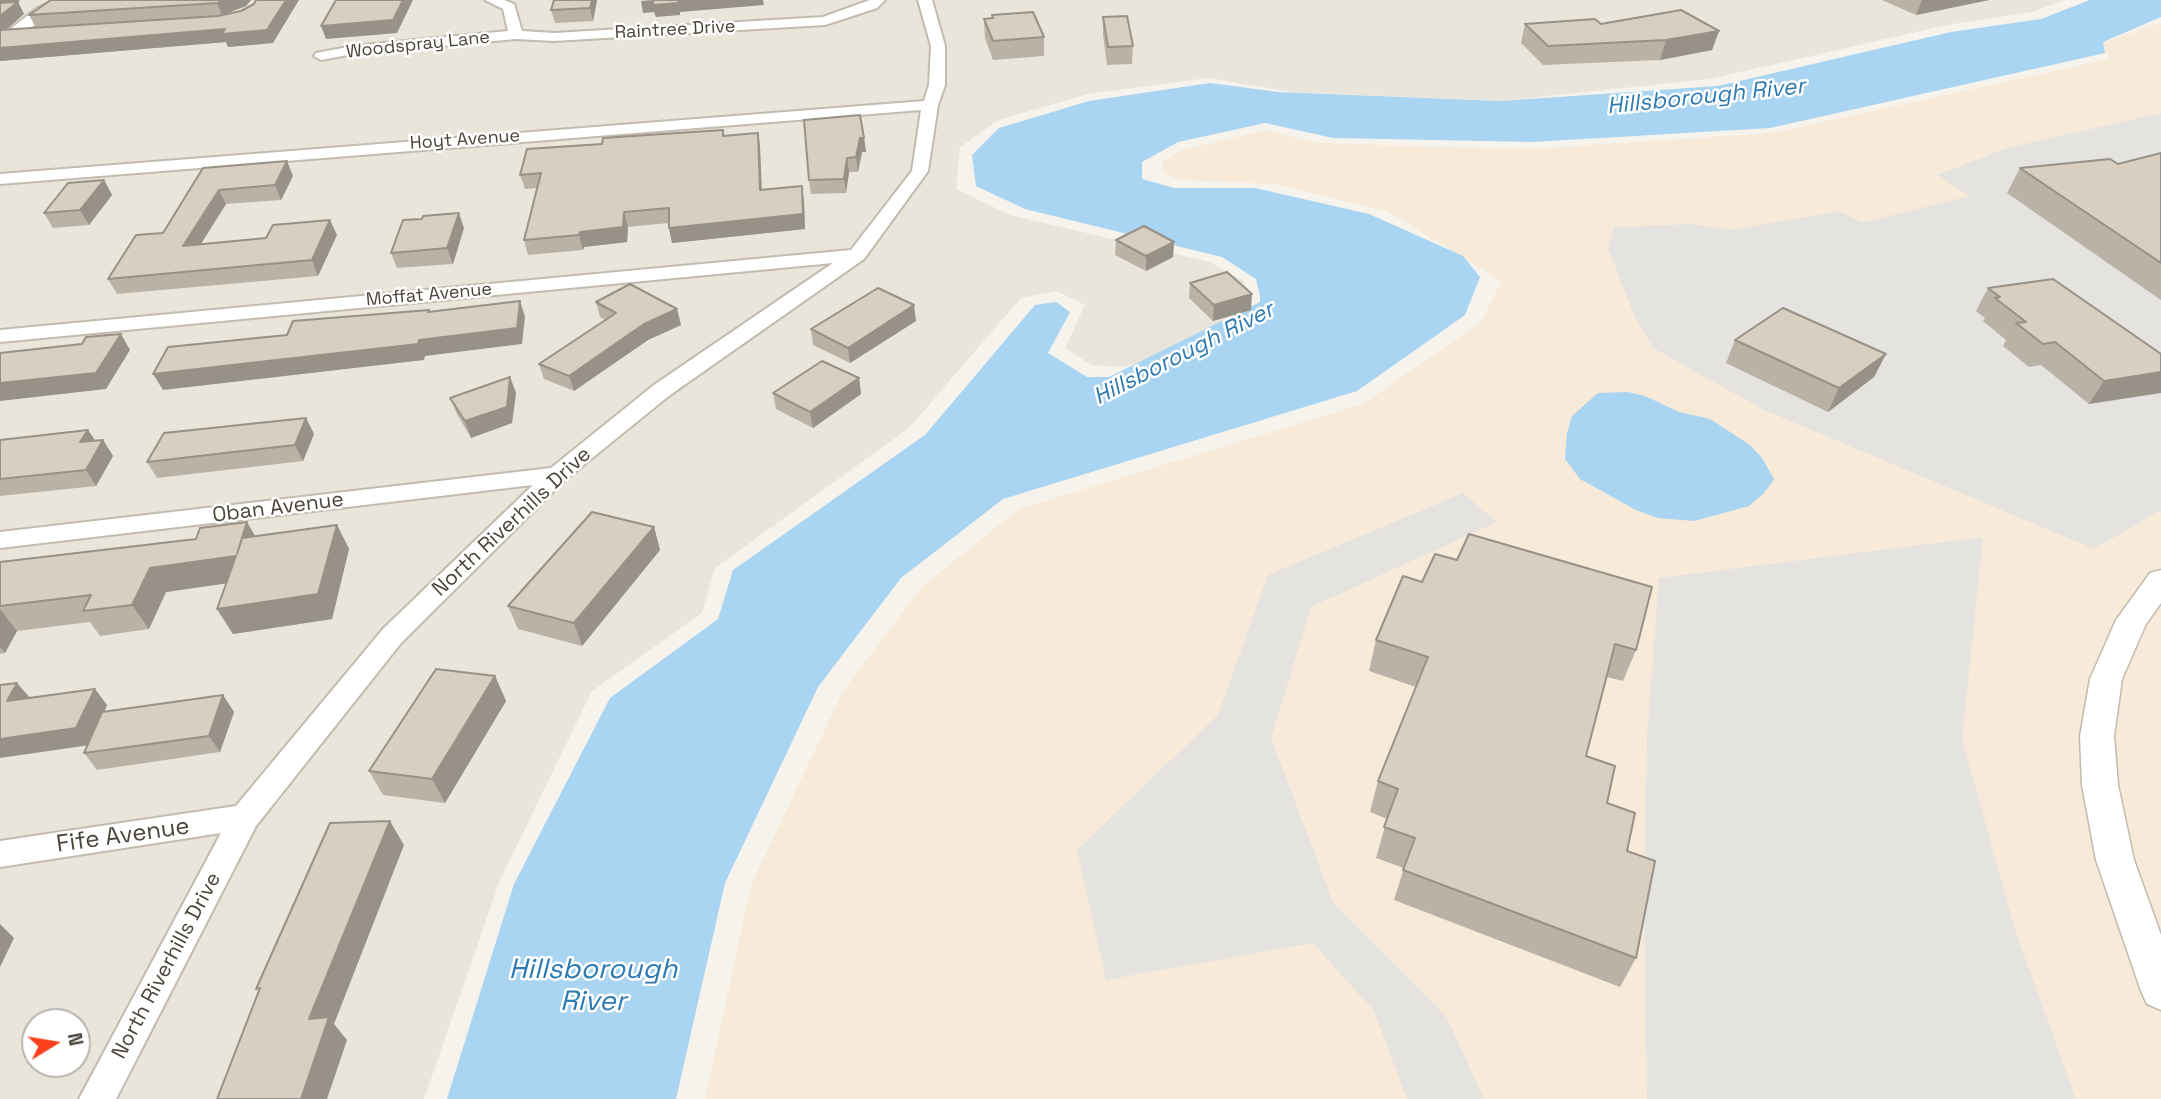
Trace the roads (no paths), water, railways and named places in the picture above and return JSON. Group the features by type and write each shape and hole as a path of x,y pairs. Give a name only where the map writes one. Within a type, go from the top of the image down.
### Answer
{"street":[{"path":"5,40 41,12 65,0"},
{"path":"492,0 509,7 516,35"},
{"name":"Raintree Drive","path":"516,35 554,37 825,20 872,5 878,0"},
{"name":"North Riverhills Drive","path":"97,1099 245,817 392,636 557,475 662,390 857,255 920,171 930,105 937,85 938,47 925,0"},
{"path":"5,40 36,34"},
{"name":"Woodspray Lane","path":"321,56 353,50 516,35"},
{"name":"Hoyt Avenue","path":"0,179 930,105"},
{"name":"Moffat Avenue","path":"0,336 857,255"},
{"name":"Oban Avenue","path":"0,540 557,475"},
{"path":"2161,581 2132,620 2106,679 2097,736 2101,785 2115,860 2161,991"},
{"name":"Fife Avenue","path":"0,854 245,817"}],"water":[{"name":"Hillsborough River","path":"2090,0 2161,0 2161,17 2103,42 2105,53 1770,128 1533,142 1333,138 1265,123 1178,142 1142,162 1142,179 1174,188 1255,188 1369,214 1463,256 1480,277 1465,315 1357,391 1003,499 901,578 818,687 725,883 676,1099 447,1099 514,884 610,698 718,619 733,570 925,435 1035,305 1056,302 1070,312 1048,353 1087,377 1134,377 1268,330 1256,279 1222,257 1025,209 976,186 972,155 999,128 1089,101 1210,83 1278,92 1500,101 1718,86 1951,32 2041,19"},
{"path":"1628,392 1645,396 1679,412 1710,419 1750,445 1762,458 1774,479 1764,493 1749,506 1694,521 1658,518 1636,510 1580,479 1565,459 1567,433 1572,416 1598,393"}],"waterway":[{"name":"Hillsborough River","path":"1110,395 1282,308 1281,251"}]}
